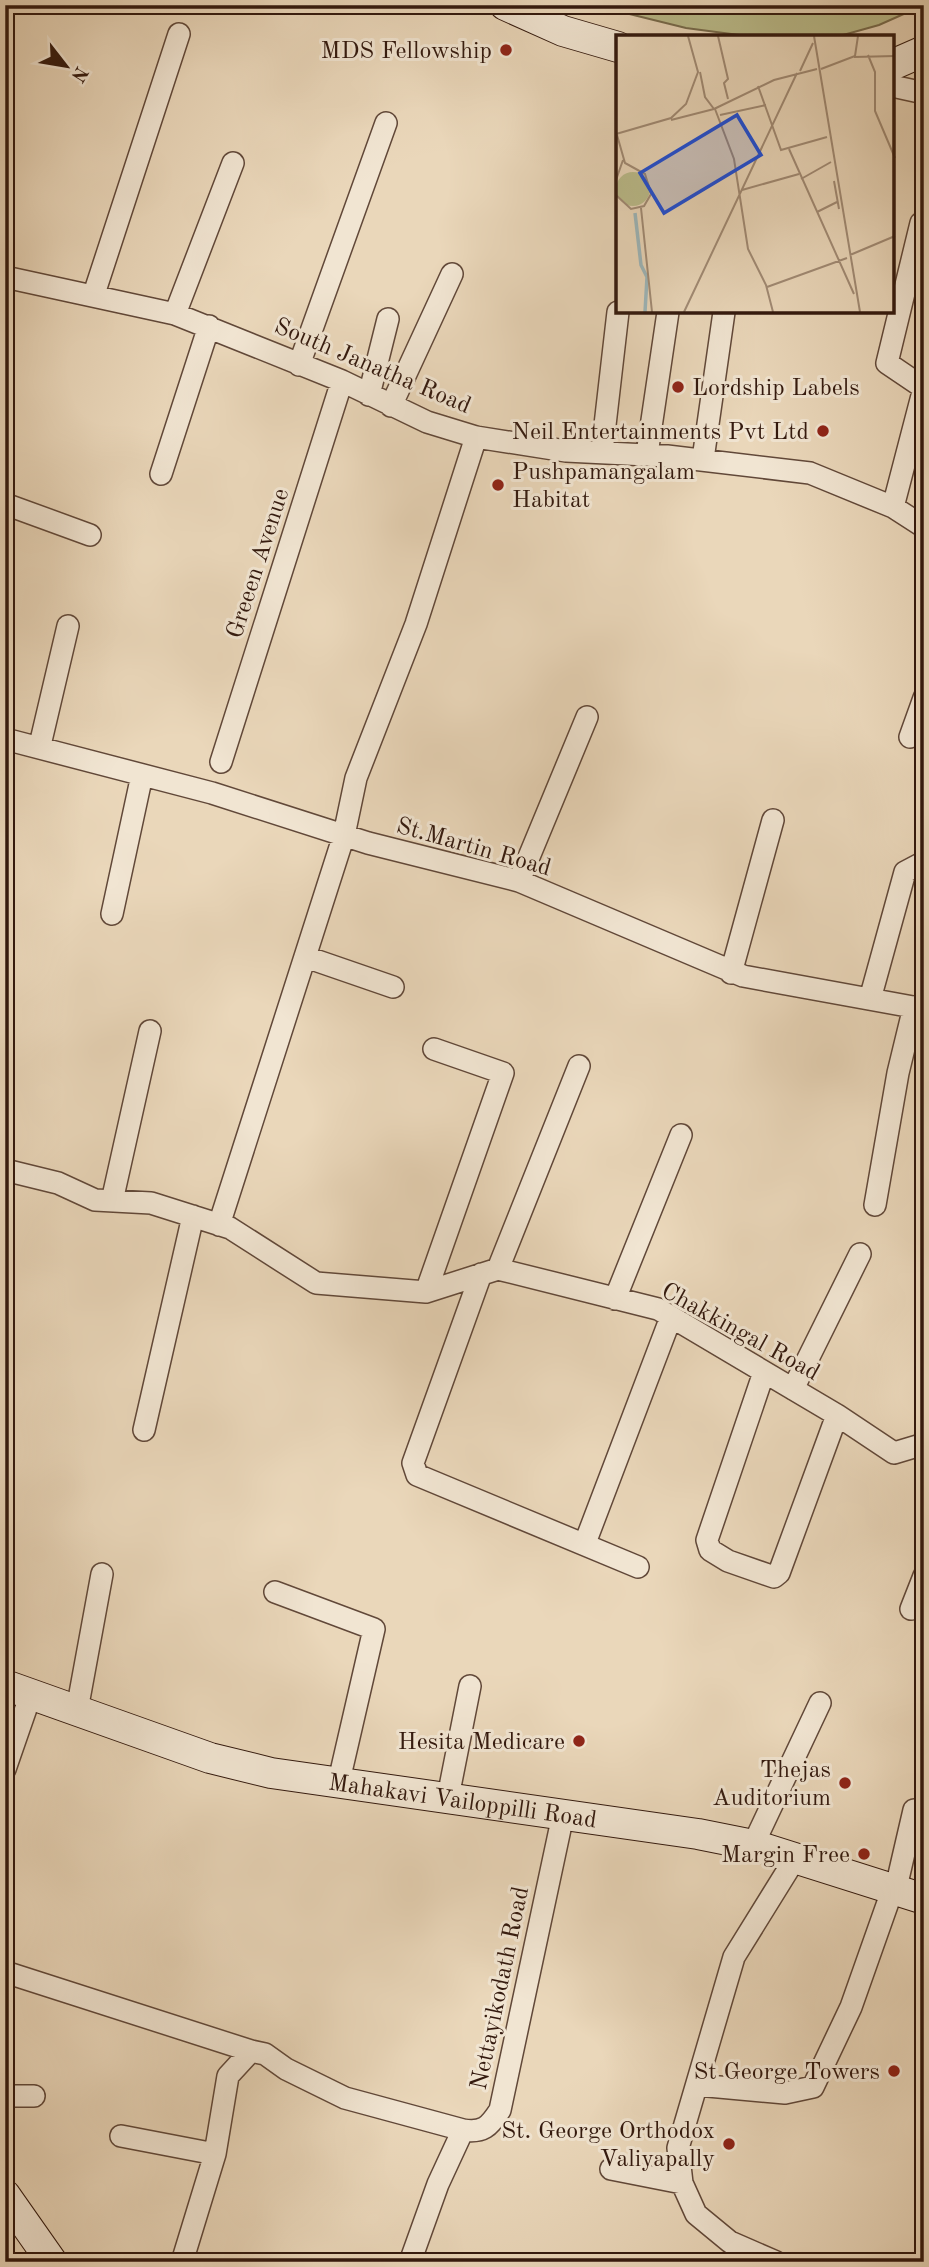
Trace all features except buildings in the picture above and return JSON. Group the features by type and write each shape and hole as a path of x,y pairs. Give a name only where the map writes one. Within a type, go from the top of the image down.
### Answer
{"main road":[{"path":"505,5 562,31 616,46"},
{"path":"894,64 924,51"},
{"name":"Mahakavi Vailoppilli Road","path":"18,1689 210,1758 338,1785 447,1797 753,1845 796,1857 893,1892 924,1899"},
{"path":"5,2195 52,2262"}],"street":[{"path":"94,294 179,34"},
{"path":"894,86 924,93"},
{"path":"299,365 386,123"},
{"path":"175,314 233,163"},
{"path":"893,507 924,388 887,363 921,223"},
{"path":"391,406 452,274"},
{"name":"South Janatha Road","path":"5,277 94,294 175,314 342,381 427,422 476,437 566,451 703,459 810,473 893,507 924,527"},
{"path":"602,452 618,313"},
{"path":"647,454 668,313"},
{"path":"703,459 724,313"},
{"path":"369,395 388,318"},
{"path":"161,474 209,326"},
{"name":"Greeen Avenue","path":"221,762 342,381"},
{"path":"219,1225 344,835 356,778 416,624 476,437"},
{"path":"5,504 90,535"},
{"path":"40,746 68,626"},
{"path":"910,737 924,698"},
{"path":"519,881 587,717"},
{"name":"St.Martin Road","path":"5,739 40,746 344,835 519,881 731,973 919,1008"},
{"path":"112,914 142,775"},
{"path":"731,973 773,820"},
{"path":"870,999 905,872 924,862"},
{"path":"306,957 393,987"},
{"path":"875,1205 898,1073 919,1008"},
{"path":"112,1201 150,1031"},
{"path":"426,1292 503,1073 434,1049"},
{"path":"579,1066 489,1271 413,1463 417,1475 638,1567"},
{"path":"615,1298 681,1135"},
{"path":"5,1170 58,1183 95,1200 151,1202 230,1228 316,1283 426,1292 489,1271"},
{"path":"144,1430 193,1216"},
{"path":"793,1389 860,1254"},
{"name":"Chakkingal Road","path":"489,1271 657,1309 837,1415 894,1453 924,1444"},
{"path":"585,1543 671,1317"},
{"path":"764,1373 707,1540 710,1550 728,1561 774,1577 779,1573 837,1415"},
{"path":"77,1710 102,1573"},
{"path":"911,1609 924,1576"},
{"path":"275,1592 374,1629 338,1785"},
{"path":"447,1797 470,1686"},
{"path":"5,1769 18,1689"},
{"path":"753,1845 820,1703"},
{"path":"697,2085 785,2093 813,2087 851,2007 893,1892 914,1810"},
{"name":"Nettayikodath Road","path":"463,2130 477,2132 489,2127 500,2110 563,1815"},
{"path":"776,2262 730,2242 696,2214 682,2183 678,2148 734,1957 796,1857"},
{"path":"5,1972 139,2018 265,2054 286,2069 345,2098 463,2130 410,2262"},
{"path":"182,2262 215,2154 228,2077 251,2051"},
{"path":"5,2096 34,2096"},
{"path":"121,2136 215,2154"},
{"path":"611,2169 682,2183"}],"green space":[{"path":"593,5 924,5 879,25 843,35 739,35 686,28"}],"place":[{"name":"MDS Fellowship","path":"506,50"},
{"name":"Lordship Labels","path":"678,387"},
{"name":"Neil Entertainments Pvt Ltd","path":"823,431"},
{"name":"Pushpamangalam Habitat","path":"498,485"},
{"name":"Hesita Medicare","path":"579,1741"},
{"name":"Thejas Auditorium","path":"845,1783"},
{"name":"Margin Free","path":"864,1854"},
{"name":"St George Towers","path":"894,2071"},
{"name":"St. George Orthodox Valiyapally","path":"729,2144"}]}
